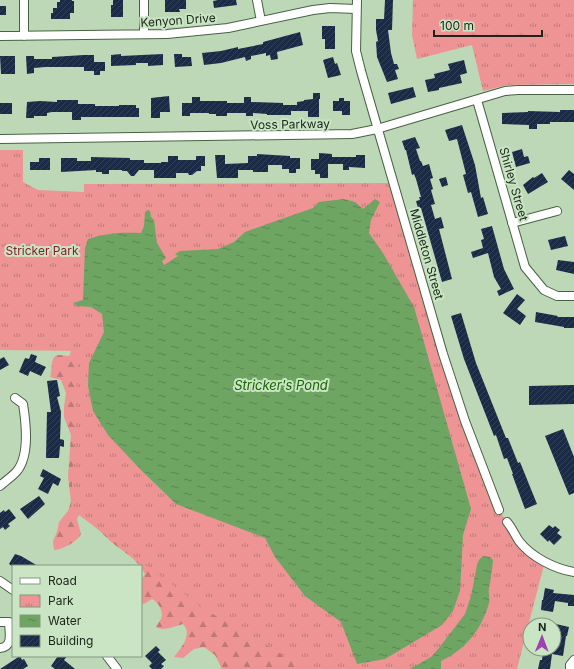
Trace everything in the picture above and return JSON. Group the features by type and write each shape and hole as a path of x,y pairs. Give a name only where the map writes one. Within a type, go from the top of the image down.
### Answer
{"street":[{"path":"24,0 24,36"},
{"path":"144,0 144,34"},
{"path":"257,0 261,21"},
{"name":"Middleton Street","path":"357,0 356,52 360,71 399,199 443,354 465,421 499,510"},
{"name":"Kenyon Drive","path":"0,36 167,34 228,28 313,10 330,8 356,9"},
{"name":"Voss Parkway","path":"0,139 338,135 377,129 505,92 518,90 574,90"},
{"name":"Shirley Street","path":"477,100 525,267 544,290 557,296 574,296"},
{"path":"512,223 557,211"},
{"path":"0,486 17,471 24,454 26,423 23,404 15,398"},
{"path":"508,522 519,541 527,550 540,559 563,571 574,572"},
{"path":"0,581 12,589"},
{"path":"0,622 11,619 10,637 7,646 3,649 0,648"},
{"path":"108,657 117,669"},
{"path":"570,669 570,665 574,660"}],"green space":[{"path":"413,0 574,0 574,84 507,85 483,91 472,45 417,59 412,35"},
{"path":"446,16 451,39 437,42 432,19"},
{"name":"Stricker's Pond","path":"0,150 23,150 23,182 38,190 84,192 84,184 393,183 443,354 499,510 519,541 545,561 530,617 522,617 522,650 517,669 307,669 204,609 71,509 78,351 0,350"},
{"path":"50,319 372,669 222,669 215,655 204,647 194,649 183,658 174,657 185,641 187,633 186,628 183,624 166,629 156,627 161,619 162,613 156,602 152,599 144,604 142,603 142,578 145,574 142,565 139,565 83,515 79,515 77,519 81,534 79,537 69,545 54,550 53,541 59,522 68,511 71,502 68,477 71,435 64,417 66,393 61,380 50,377 54,358 59,355 69,356 71,352"}],"water":[{"name":"Stricker's Pond","path":"344,199 355,202 363,209 375,199 380,202 371,220 369,233 383,253 414,307 471,509 463,535 460,591 453,611 442,625 385,659 357,664 341,622 305,596 275,557 265,538 176,504 108,435 93,411 88,386 89,363 104,332 102,314 91,307 77,306 73,303 83,300 85,248 88,239 114,233 141,233 144,226 145,212 148,210 150,211 151,217 154,220 157,243 166,258 162,261 164,265 178,256 175,254 180,251 218,249 234,242 245,232 313,208 319,202"},
{"path":"483,556 490,557 493,560 489,590 489,603 486,613 477,630 465,645 441,661 441,669 410,669 431,657 465,614 471,596 477,565"}],"building":[{"path":"60,0 74,1 74,13 70,13 70,19 51,19 53,8 57,8 57,2 60,2"},
{"path":"113,0 123,0 123,17 111,17 111,5 113,5"},
{"path":"165,0 186,0 186,9 179,9 180,12 165,12"},
{"path":"236,0 237,5 214,8 213,1"},
{"path":"385,0 393,0 392,30 388,30 394,64 397,64 399,69 395,70 398,79 387,82 377,57 376,42 378,41 376,19 384,19"},
{"path":"0,6 6,6 6,15 0,15"},
{"path":"322,26 335,26 335,49 325,49 325,39 322,39"},
{"path":"300,32 303,45 277,52 278,59 271,60 270,55 266,56 266,53 251,56 251,59 246,61 245,57 221,63 204,65 202,53 238,47 238,49 263,44 263,42"},
{"path":"121,54 121,56 163,54 163,65 148,66 148,63 136,63 136,65 111,66 111,55"},
{"path":"174,54 182,54 182,57 191,57 192,66 175,67"},
{"path":"94,55 94,62 105,62 105,71 100,71 100,75 94,75 94,71 84,71 84,67 45,67 34,68 34,73 27,74 26,56 34,56 34,59 52,59 52,57"},
{"path":"0,56 15,56 15,74 1,74"},
{"path":"333,57 335,64 337,63 341,75 328,78 323,60"},
{"path":"464,60 467,73 460,75 462,83 428,92 425,80 435,78 434,74 450,70 448,64"},
{"path":"413,87 416,97 391,104 388,93"},
{"path":"313,93 320,93 319,117 308,117 308,111 291,111 291,115 267,115 253,113 253,116 246,116 246,113 227,113 227,116 216,116 216,114 209,113 190,113 190,116 182,116 182,103 192,103 192,97 200,97 200,101 227,101 227,103 244,103 244,97 251,97 251,102 297,105 297,102 313,99"},
{"path":"169,96 170,112 160,112 160,118 151,118 151,98"},
{"path":"339,98 344,98 344,101 350,101 350,115 342,115 342,111 333,111 333,101 339,101"},
{"path":"57,100 78,100 78,104 95,104 95,106 136,105 136,108 139,108 139,117 81,117 81,120 72,120 72,112 52,112 47,113 47,116 34,116 34,118 26,118 27,102 57,102"},
{"path":"0,103 12,103 12,114 0,114"},
{"path":"560,110 574,110 574,122 550,122 550,124 537,124 537,129 529,129 529,125 502,124 502,113 528,111 560,112"},
{"path":"462,125 475,165 481,198 483,197 488,214 478,217 471,192 468,193 463,175 466,174 457,139 449,141 445,130"},
{"path":"415,137 420,148 416,149 420,161 423,166 429,164 433,178 430,179 435,204 431,205 435,219 441,217 444,228 439,229 452,279 442,282 421,208 418,208 416,201 420,200 419,197 421,197 416,179 414,174 412,175 406,150 402,141"},
{"path":"522,149 524,157 528,156 530,163 516,167 512,152"},
{"path":"319,153 332,154 332,157 356,157 356,155 365,155 365,168 349,167 349,170 343,170 343,164 328,164 328,178 320,178 320,174 315,174 315,170 311,170 311,159 319,159"},
{"path":"257,154 300,158 300,169 296,169 296,173 289,173 289,169 282,169 282,165 268,165 268,172 238,170 238,178 217,178 215,155 225,155 225,164 248,163 248,156 257,156"},
{"path":"168,156 178,156 178,160 196,160 196,156 205,156 205,166 201,166 201,171 197,171 192,175 189,175 188,173 176,173 176,178 154,178 154,170 139,170 134,176 131,176 127,171 122,170 109,170 109,174 102,174 102,172 96,172 96,170 61,172 61,158 77,158 77,161 91,161 91,157 130,158 130,160 144,160 144,163 161,163 168,162"},
{"path":"39,158 50,158 50,170 30,170 30,162 39,162"},
{"path":"569,170 574,174 574,190 561,179"},
{"path":"542,173 548,182 528,194 523,185 533,177 534,178"},
{"path":"446,177 448,185 442,187 439,179"},
{"path":"492,226 504,269 514,289 499,296 497,291 501,289 494,277 488,253 473,258 471,252 483,248 481,240 484,239 481,229"},
{"path":"565,236 568,246 551,250 548,240"},
{"path":"558,260 574,262 574,274 556,270"},
{"path":"517,294 525,300 517,309 526,316 520,325 503,313"},
{"path":"536,312 558,316 557,317 574,317 574,328 564,328 535,322"},
{"path":"461,313 476,363 506,438 508,438 518,463 520,462 537,504 525,509 507,458 504,459 496,435 494,436 464,359 451,316"},
{"path":"31,354 37,356 35,362 46,367 41,376 30,371 28,376 19,372 25,358 29,359"},
{"path":"4,357 9,365 0,370 0,359"},
{"path":"57,380 60,396 57,397 61,412 60,439 64,440 64,447 60,446 59,458 46,458 47,412 51,412 47,381"},
{"path":"574,385 574,404 529,405 529,386"},
{"path":"563,429 574,457 574,493 569,495 545,436"},
{"path":"43,469 61,479 58,486 53,483 48,494 38,489 44,478 40,476"},
{"path":"39,496 45,504 28,519 20,509"},
{"path":"9,509 16,518 8,524 10,526 5,530 3,527 0,529 0,513"},
{"path":"549,525 553,528 555,526 560,530 557,533 562,537 554,545 549,540 548,542 540,534"},
{"path":"15,554 36,565 12,566 9,564"},
{"path":"545,588 554,590 553,593 574,595 574,606 568,606 568,603 555,601 553,612 541,610"},
{"path":"562,625 569,627 562,656"},
{"path":"156,646 160,650 158,652 166,660 161,664 164,666 161,669 152,669 149,666 152,663 145,656"},
{"path":"18,657 20,657 22,660 24,659 28,666 23,669 0,669"},
{"path":"57,657 66,657 64,660 75,669 55,669 51,666"},
{"path":"542,657 552,657 550,669 538,669 540,660 542,660"}],"park label":[{"name":"Stricker Park","path":"42,250"}]}
